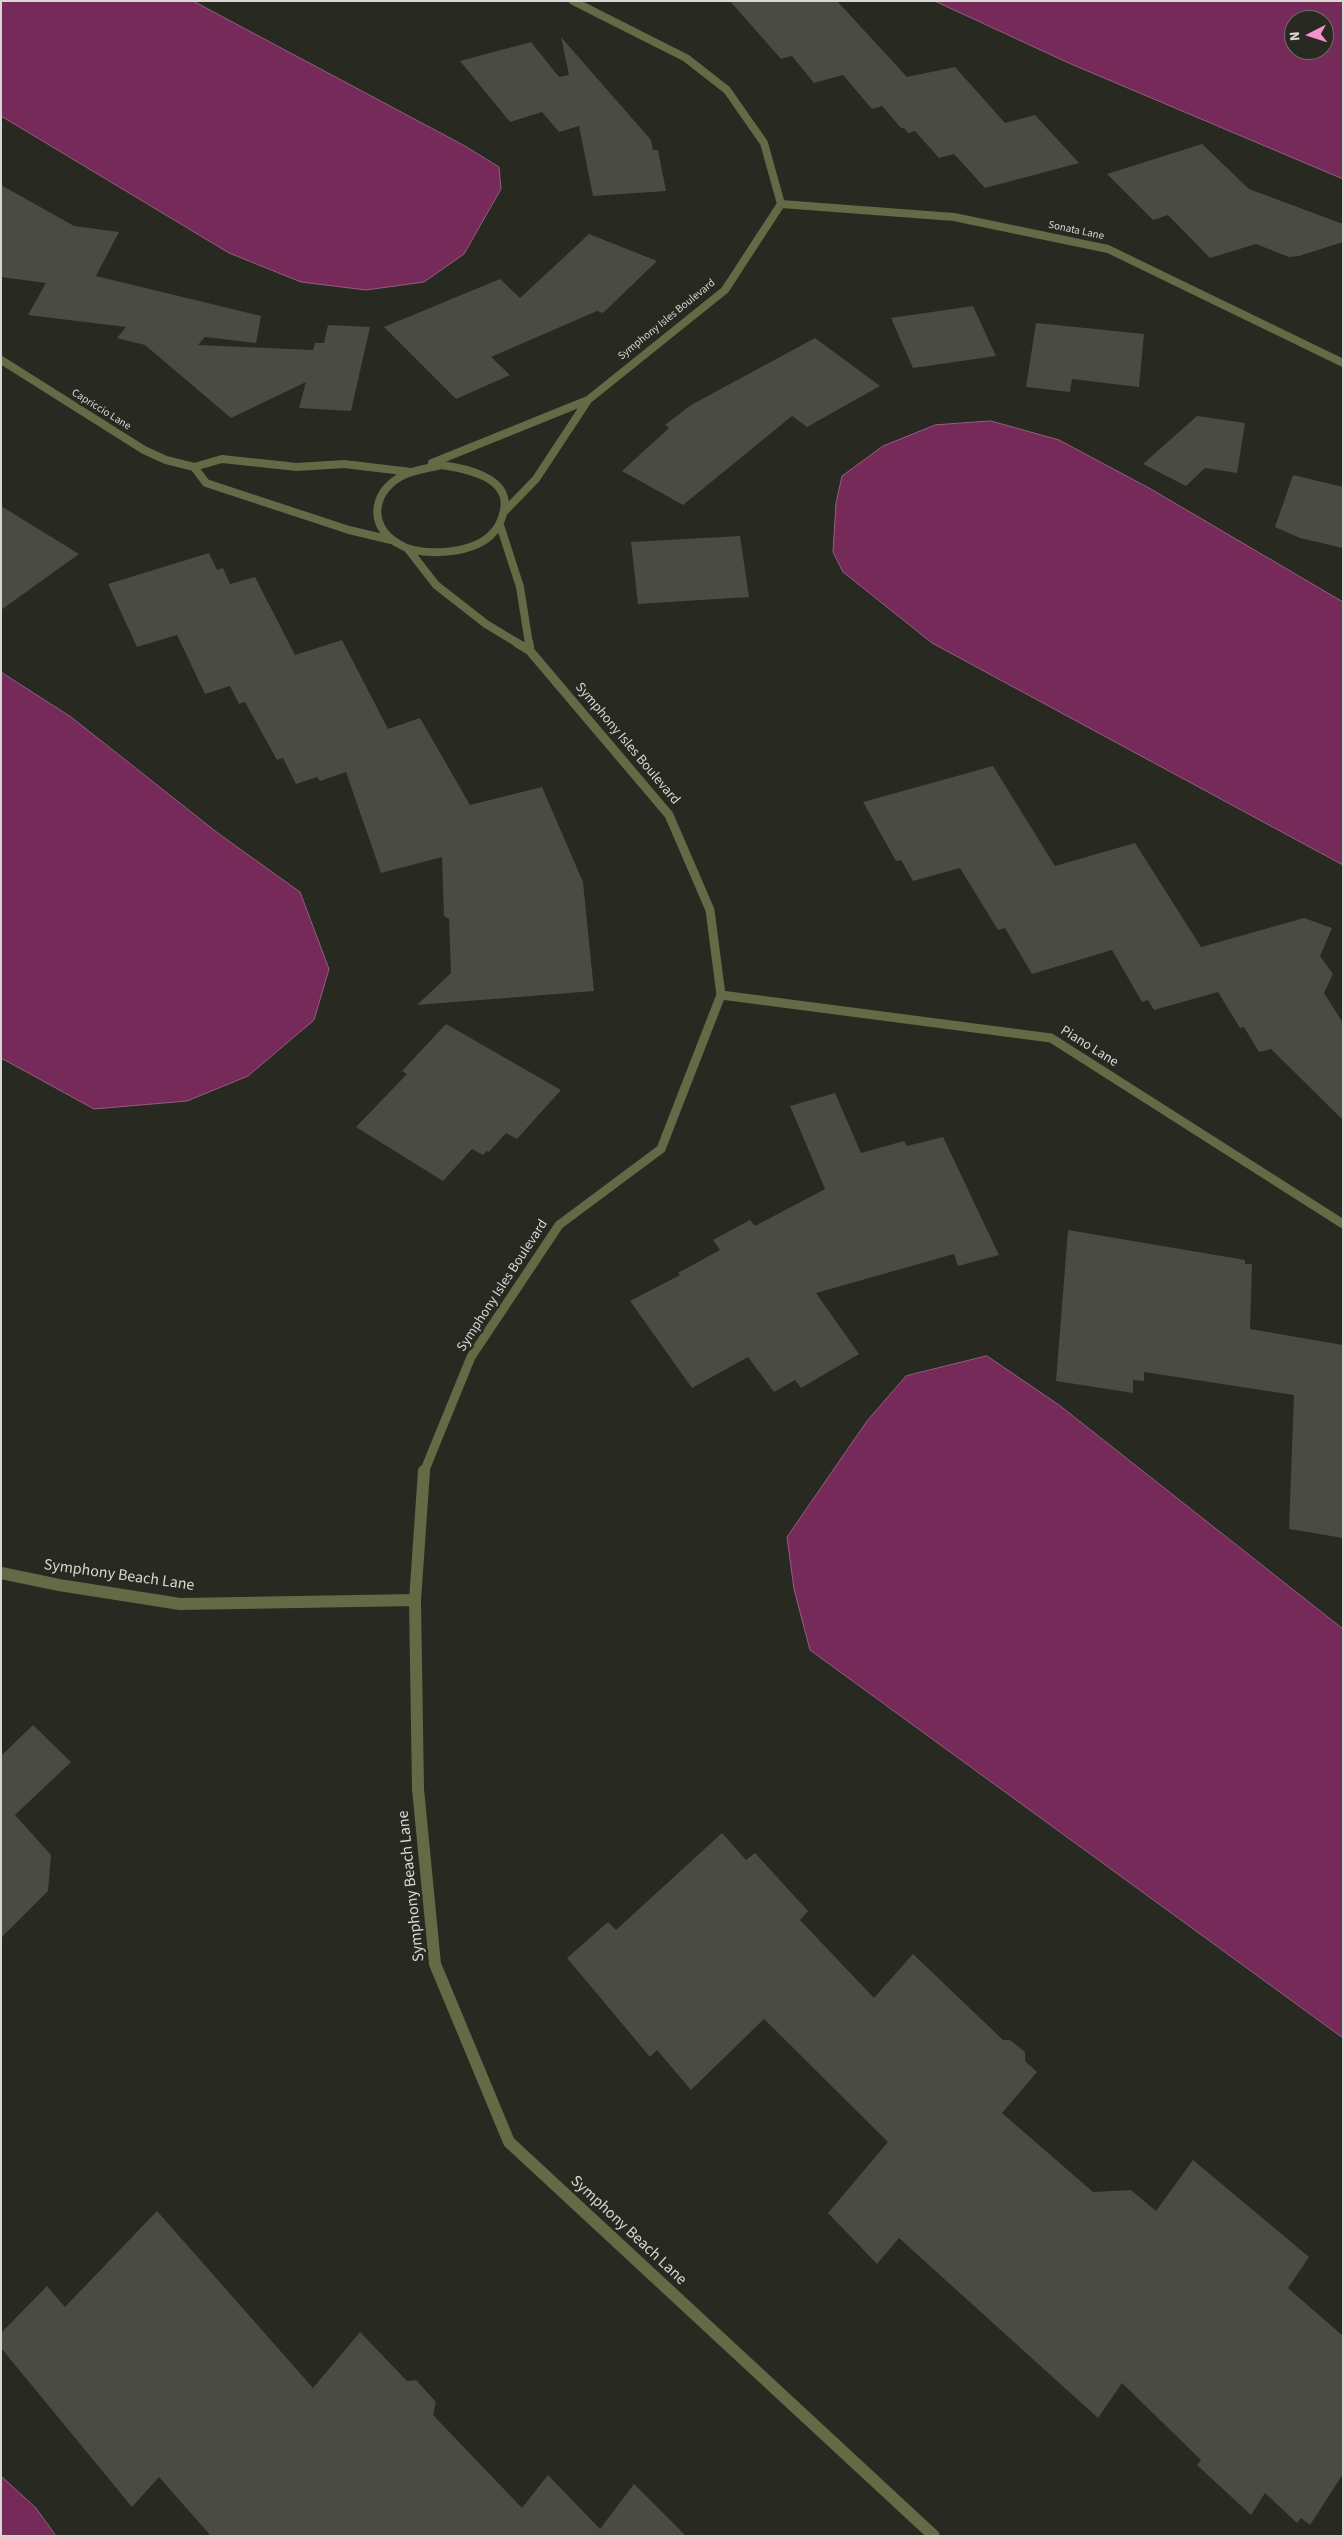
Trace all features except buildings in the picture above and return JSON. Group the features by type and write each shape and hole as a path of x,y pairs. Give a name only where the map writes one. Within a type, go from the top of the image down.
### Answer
{"street":[{"path":"573,1 686,58 727,90 764,143 781,204"},
{"name":"Sonata Lane","path":"781,204 954,216 1108,249 1343,363"},
{"name":"Symphony Isles Boulevard","path":"588,400 725,290 781,204"},
{"name":"Capriccio Lane","path":"1,360 144,450 166,460 194,467 222,459 297,467 344,464 411,472"},
{"path":"391,540 380,528 375,515 378,500 387,486 420,468 588,400"},
{"path":"505,511 536,479 588,400"},
{"path":"194,467 206,483 350,530 391,540 408,549 429,553 450,552 471,547 488,538 500,525 505,511 504,496 495,483 480,474 462,467 420,468"},
{"path":"500,525 517,570 527,619 530,651"},
{"name":"Symphony Isles Boulevard","path":"408,549 436,585 486,624 530,651 670,815 710,910 721,995 661,1149 559,1224 471,1358 424,1471 415,1600"},
{"name":"Piano Lane","path":"721,995 1051,1038 1343,1224"},
{"name":"Symphony Beach Lane","path":"1,1574 180,1604 415,1600 418,1789 435,1964 509,2142 934,2536"}],"shaded area":[{"path":"1,1 193,1 465,146 499,167 501,189 464,254 424,282 366,290 301,282 229,253 1,116"},
{"path":"935,1 1343,1 1343,179 1071,64"},
{"path":"991,421 1059,440 1149,488 1343,602 1343,865 932,643 843,572 833,552 836,503 842,476 883,446 935,425"},
{"path":"1,672 71,717 219,834 300,892 329,969 314,1020 248,1076 187,1101 94,1109 1,1058"},
{"path":"987,1356 1059,1405 1343,1629 1343,2038 810,1650 794,1589 787,1537 867,1421 906,1376"},
{"path":"1,2476 36,2508 56,2536 1,2536"}]}
